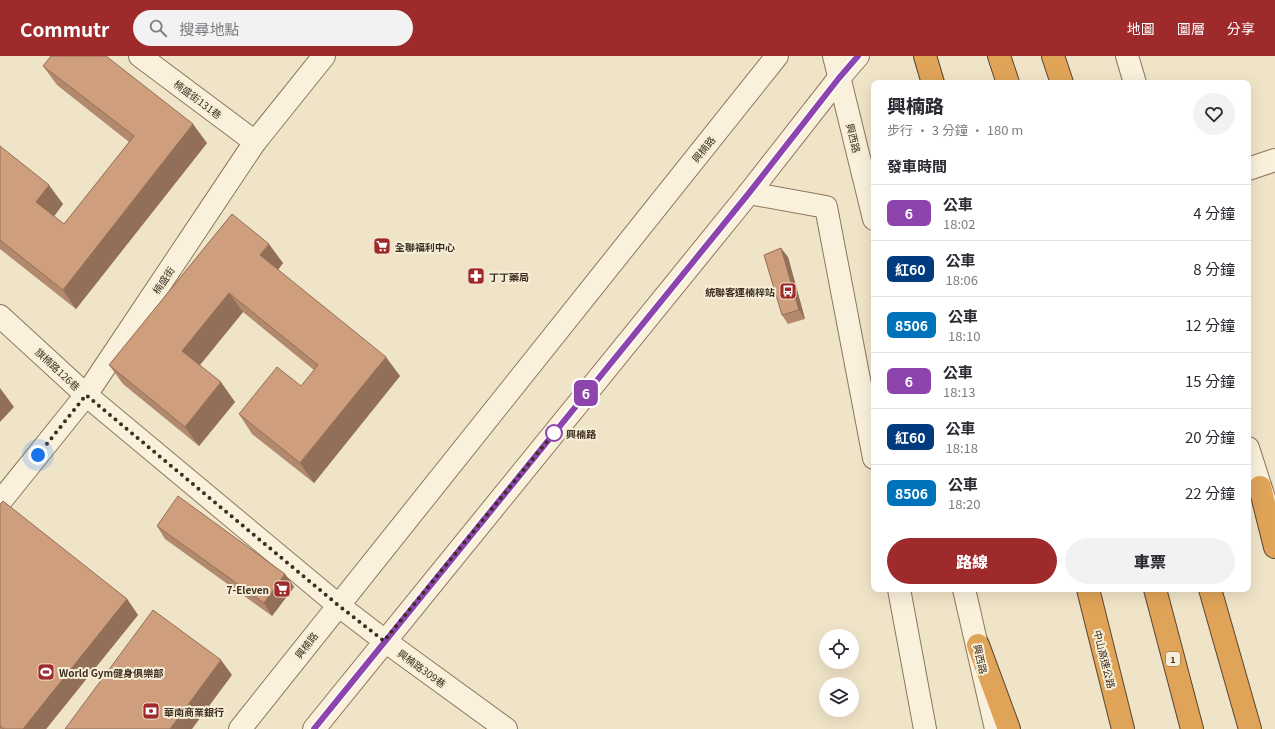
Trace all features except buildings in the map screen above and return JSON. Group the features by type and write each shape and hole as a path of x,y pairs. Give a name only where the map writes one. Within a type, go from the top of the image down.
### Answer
{"highway":[{"path":"924,56 932,80"},
{"path":"999,56 1007,80"},
{"path":"1053,56 1061,80"},
{"path":"1260,487 1275,547"},
{"name":"中山高速公路","path":"1089,592 1123,729"},
{"name":"1","path":"1156,592 1192,729"},
{"path":"1211,592 1250,729"},
{"path":"978,645 1009,729"}],"street":[{"name":"楠盛街131巷","path":"140,56 256,142"},
{"name":"楠盛街","path":"0,502 86,395 256,142 324,56"},
{"name":"興楠路","path":"240,729 777,56"},
{"name":"興西路","path":"834,56 871,208"},
{"path":"314,729 749,193 858,56"},
{"path":"1127,56 1134,80"},
{"path":"1251,168 1275,160"},
{"path":"749,193 826,207 871,442"},
{"name":"旗楠路126巷","path":"0,316 86,395 338,605"},
{"path":"1251,458 1275,528"},
{"path":"900,592 925,729"},
{"name":"興西路","path":"965,592 996,729"},
{"name":"興楠路309巷","path":"338,605 384,641 506,729"}],"bus line":[{"name":"6","path":"314,729 749,193 858,56"}],"place":[{"name":"全聯福利中心","path":"382,246"},
{"name":"丁丁藥局","path":"476,276"},
{"name":"統聯客運楠梓站","path":"788,291"},
{"name":"興楠路","path":"554,433"},
{"name":"7-Eleven","path":"282,589"},
{"name":"World Gym健身俱樂部","path":"46,672"},
{"name":"華南商業銀行","path":"151,711"}],"route":[{"path":"38,455 86,395 338,605 384,641 554,433"}]}
